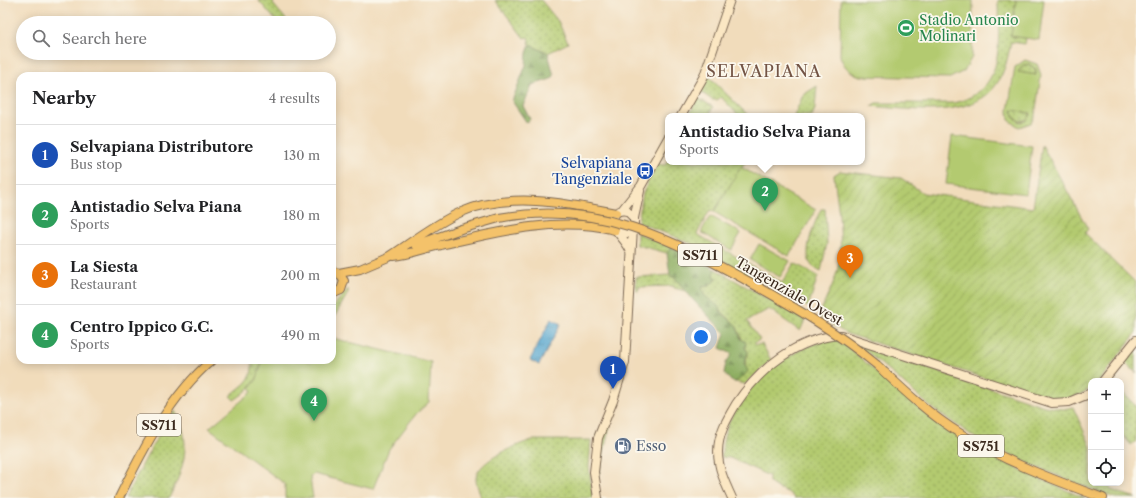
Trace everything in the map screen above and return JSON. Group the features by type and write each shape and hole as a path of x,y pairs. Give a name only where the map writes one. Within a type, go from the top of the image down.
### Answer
{"main road":[{"path":"683,113 704,76 730,0"},
{"path":"632,256 628,245 617,231 612,221 641,186 665,143"},
{"path":"598,498 594,472 595,454 598,438 614,401 625,362 633,228 641,186"},
{"path":"389,257 459,214 483,206 508,202 543,202 583,206 619,212 630,212 634,218"},
{"name":"Tangenziale Ovest","path":"336,272 360,269 423,242 499,218 542,213 577,214 621,223 650,232 690,250 822,324 856,347 915,400 961,434 1037,474 1103,498"},
{"path":"389,257 462,240 553,225 578,224 627,233 633,228"},
{"name":"Tangenziale Ovest","path":"336,293 360,269"},
{"path":"336,273 343,278 344,284"},
{"path":"732,498 719,464 718,452 719,439 726,419 745,391 759,374 782,357 807,343 818,339 841,335 1052,404 1069,402 1088,394"},
{"path":"1105,378 1136,340"},
{"name":"SS711","path":"119,498 165,415 178,397 208,364"}],"green space":[{"path":"258,0 274,0 273,4 283,16 272,16"},
{"path":"495,0 541,0 558,21 568,43 548,53 530,45 528,37 524,38"},
{"name":"Stadio Antonio Molinari","path":"841,0 973,0 972,57 964,71 950,78 860,76 847,69 840,56"},
{"path":"998,0 1016,0 1011,36 1026,38 1025,44 1011,42 1002,75 996,85 985,96 971,103 955,108 938,110 871,106 876,103 953,103 970,97 983,88 991,76 996,63 999,33"},
{"path":"1016,0 1044,0 1039,40 1011,36"},
{"path":"530,45 548,53 554,76 551,79 532,85 523,106 530,119 527,123 512,101 526,65 527,53"},
{"path":"1025,60 1037,64 1041,75 1035,115 1031,123 1019,127 1009,120 1008,111 1015,67","holes":["1029,64 1036,69 1036,75 1018,72 1023,65","1012,110 1031,113 1026,121 1020,122 1013,117"]},
{"path":"1028,64 1035,69 1036,75 1018,72 1023,65"},
{"path":"708,76 746,113 736,113 721,97 717,100 712,100 701,92"},
{"path":"817,86 813,113 795,113 803,95"},
{"path":"698,98 713,107 710,113 690,113"},
{"path":"1012,110 1030,113 1028,119 1020,121 1013,116"},
{"path":"952,136 1032,146 1026,194 946,184"},
{"path":"1042,145 1088,229 1085,233 1136,283 1136,333 1101,378 1088,378 1088,389 1083,393 1074,397 1055,401 845,333 819,316 835,279 839,263 840,225 834,175 840,171 901,178 923,193 1033,208"},
{"path":"656,164 743,165 714,212 710,210 697,234 782,283 794,263 818,276 808,307 692,244 638,222 643,193"},
{"path":"741,167 816,210 789,256 714,212"},
{"path":"821,209 825,209 827,243 821,271 812,266 809,260 808,246"},
{"path":"710,216 741,233 731,250 701,232"},
{"path":"637,233 672,247 667,253 637,245"},
{"path":"759,244 790,261 780,277 750,260"},
{"path":"672,247 715,269 714,276 717,278 709,286 702,287 704,295 718,306 723,314 736,325 741,339 746,342 745,348 748,352 744,363 748,371 743,377 735,382 731,381 724,373 726,363 732,354 720,348 725,333 694,301 677,280 670,275 667,253"},
{"path":"715,269 805,320 800,331 769,309 747,321 760,340 754,343 756,345 762,344 771,360 745,384 735,382 743,377 748,353 736,325 704,295 702,287 709,286 717,278 714,276"},
{"path":"670,275 677,280 685,291 674,288 674,286 639,287 638,291 636,291 636,277"},
{"path":"348,289 348,293 336,314 336,303"},
{"path":"836,338 915,405 964,440 1023,471 1085,498 794,498 789,493 772,485 769,482 769,476 730,458 722,457 724,439 729,422 750,389 780,362 796,352 815,344"},
{"path":"336,339 431,362 429,402 416,414 389,449 373,489 314,474 310,477 313,498 285,498 285,484 209,428 252,392 250,388 257,379 261,364 336,364"},
{"path":"859,345 1044,406 1063,409 1073,407 1088,440 1088,486 1109,486 1111,490 1136,498 1115,498 1036,467 977,439 931,407"},
{"path":"1136,347 1136,373 1124,361"},
{"path":"252,364 261,364 257,378 245,392 234,400 230,396 247,381"},
{"path":"1124,394 1136,406 1136,441 1131,445 1124,437"},
{"path":"175,411 181,422 185,444 179,476 169,498 125,498 155,441"},
{"path":"612,416 599,474 600,451 603,437 605,429"},
{"path":"532,440 591,440 589,467 593,498 481,498 476,477 484,464 517,445"}],"water":[{"path":"551,319 561,324 539,365 530,360"}],"place":[{"name":"Stadio Antonio Molinari","path":"906,28"},
{"name":"Selvapiana Tangenziale","path":"645,171"},
{"name":"Antistadio Selva Piana","path":"765,211"},
{"name":"La Siesta","path":"850,278"},
{"name":"Selvapiana Distributore","path":"613,389"},
{"name":"Centro Ippico G.C.","path":"314,421"},
{"name":"Esso","path":"623,446"}],"district":[{"name":"SELVAPIANA","path":"764,71"}]}
